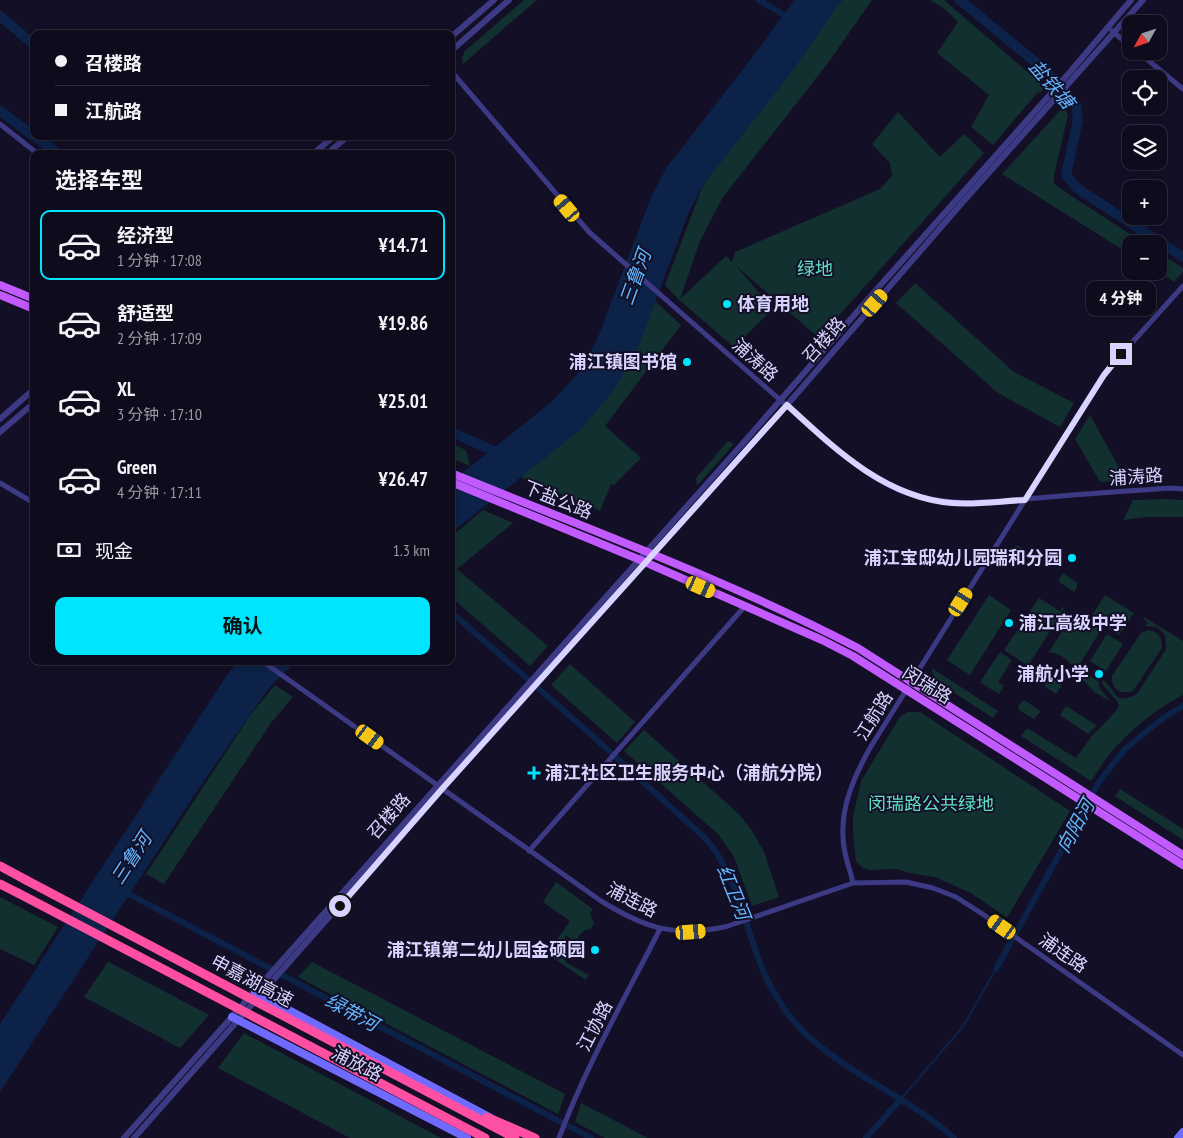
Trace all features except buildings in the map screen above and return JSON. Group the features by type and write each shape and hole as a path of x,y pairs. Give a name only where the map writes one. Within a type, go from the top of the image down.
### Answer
{"highway":[{"name":"申嘉湖高速","path":"0,866 515,1138"},
{"name":"申嘉湖高速","path":"0,884 485,1138"},
{"path":"450,1104 487,1117 535,1138"}],"main road":[{"path":"0,285 30,297"},
{"path":"0,295 30,307"},
{"name":"下盐公路","path":"455,475 649,554"},
{"name":"下盐公路","path":"455,484 642,561"},
{"name":"闵瑞路","path":"649,554 718,582 815,626 858,648 912,681 1079,793 1183,855"},
{"name":"闵瑞路","path":"642,561 822,640 853,656 1079,793"},
{"name":"闵瑞路","path":"1101,807 1183,865"},
{"path":"258,994 528,1138"},
{"name":"浦放路","path":"236,1019 467,1138"},
{"path":"1178,1138 1183,1132"}],"street":[{"path":"455,34 494,0"},
{"path":"455,47 509,0"},
{"name":"召楼路","path":"1073,75 1108,28 1132,0"},
{"name":"召楼路","path":"649,554 780,400 1049,100 1143,0"},
{"path":"1108,28 1122,40"},
{"path":"1148,60 1183,89"},
{"name":"浦涛路","path":"455,76 573,216 589,232 858,467 896,489 920,497 953,503 1025,500 1164,488 1183,489"},
{"name":"召楼路","path":"258,994 439,787 642,561 787,405 1049,100"},
{"path":"0,124 33,150"},
{"path":"318,150 329,140"},
{"path":"332,150 343,140"},
{"name":"江航路","path":"854,883 844,852 845,807 849,790 870,748 1104,375 1183,286"},
{"path":"0,419 30,393"},
{"path":"0,432 30,406"},
{"path":"0,483 30,501"},
{"path":"529,851 745,606"},
{"name":"浦连路","path":"268,665 529,851 622,914 642,923 660,929 691,932 732,924 854,883 906,882 933,888 956,897 1002,927 1183,1055"},
{"name":"江协路","path":"559,1137 583,1078 660,929"},
{"path":"134,1138 258,994"},
{"path":"124,1138 236,1019"}],"green space":[{"path":"524,0 537,0 463,64 462,58 465,51"},
{"name":"绿地","path":"842,0 872,0 828,63 723,197 700,241 680,299 726,256 732,262 735,252 880,189 892,176 890,163 872,144 898,112 940,157 964,134 984,153 819,338 736,266 773,309 734,347 679,300 665,285 703,185"},
{"path":"930,0 944,0 1045,87 1040,93 1038,92 993,145 971,127 989,95 937,53 958,22 945,9"},
{"path":"1064,106 1068,115 1054,175 1054,183 1131,235 1122,235 1122,249 1002,174"},
{"path":"1167,258 1183,268 1183,272 1174,282 1167,277"},
{"path":"915,283 1014,372 1074,403 1060,427 998,393 896,303"},
{"path":"638,285 681,325 605,426 641,458 614,485 611,484 600,511 521,477"},
{"path":"1090,415 1126,480 1100,482 1075,439"},
{"path":"728,441 734,444 697,486 696,478"},
{"path":"455,446 466,450 470,466 455,460"},
{"path":"1133,500 1183,500 1183,517 1145,517 1123,520"},
{"path":"483,510 513,523 457,569 548,646 530,666 455,600 455,534"},
{"path":"1015,546 1019,546 1038,559 1036,562 1016,549 1012,555 1010,554"},
{"path":"1063,573 1077,583 1074,592 1058,581"},
{"path":"989,595 1011,610 970,675 947,660"},
{"path":"1105,595 1134,613 1119,635 1091,617"},
{"path":"1039,598 1060,611 1065,607 1028,666 1004,650"},
{"path":"1073,614 1101,630 1076,670 1064,658 1049,652"},
{"path":"1144,617 1183,641 1183,695 1152,714 1133,730 1108,756 1091,781 1021,736 1027,728 1076,758 1091,737 1119,706 1102,684 1103,680 1119,698 1129,698 1137,694 1166,649 1165,635 1157,627 1145,626 1148,622 1143,619"},
{"path":"1148,630 1155,632 1159,636 1162,648 1133,691 1121,692 1113,685 1112,676 1141,633"},
{"path":"1107,634 1123,644 1106,671 1090,661"},
{"path":"1000,652 1012,660 998,682 1004,686 999,694 980,682"},
{"path":"570,664 635,722 617,743 551,685"},
{"path":"933,665 933,669 998,711 993,718 939,683 932,672"},
{"path":"1086,673 1099,682 1099,687 1110,701 1094,692 1082,679"},
{"path":"1050,678 1062,685 1056,694 1044,686"},
{"path":"275,685 293,697 271,723 164,884 146,874 251,714"},
{"path":"1024,700 1039,710 1040,712 1034,719 1020,711 1018,707"},
{"path":"1066,706 1096,726 1088,734 1060,715"},
{"name":"闵瑞路公共绿地","path":"908,712 920,712 1070,811 1007,918 971,893 935,877 896,869 870,870 863,868 856,861 853,817 861,781 900,717"},
{"path":"644,730 739,814 753,832 764,852 779,897 752,906 734,857 719,835 624,751"},
{"path":"1120,789 1183,829 1183,840 1115,796"},
{"path":"556,882 593,909 590,914 594,923 590,930 588,929 581,933 576,941 566,936 559,951 556,952 566,960 565,962 589,975 586,980 547,954 570,921 543,902"},
{"path":"0,897 58,927 34,965 0,949"},
{"path":"108,962 209,1015 180,1048 84,997"},
{"path":"312,962 565,1094 558,1114 298,977"},
{"path":"244,1033 441,1138 350,1138 218,1068"},
{"path":"581,1103 648,1138 605,1138 575,1122"}],"water":[{"name":"三鲁河","path":"794,0 842,0 788,77 703,185 689,212 639,345 613,392 580,430 455,530 455,479 550,403 576,376 597,340 651,197 667,167"},
{"name":"三鲁河","path":"235,665 292,665 269,688 199,788 0,1092 0,1024"}],"waterway":[{"name":"盐铁塘","path":"759,0 789,18"},
{"name":"盐铁塘","path":"960,0 1046,71 1076,105 1078,120 1066,175 1078,189 1183,257"},
{"path":"0,16 30,42"},
{"path":"0,111 30,133"},
{"path":"40,140 53,150"},
{"path":"455,434 503,455"},
{"name":"红卫河","path":"455,615 577,722 706,839 725,867 732,883 768,981 785,1010 801,1030 842,1063 912,1106 954,1138"},
{"name":"向阳河","path":"996,969 1099,782 1125,749 1163,718 1183,706"},
{"name":"绿带河","path":"123,891 591,1138"},
{"path":"900,1100 962,1028 996,969"},
{"name":"向阳河","path":"866,1138 900,1100"}],"place":[{"name":"体育用地","path":"727,304"},
{"name":"浦江镇图书馆","path":"687,362"},
{"name":"浦江宝邸幼儿园瑞和分园","path":"1072,558"},
{"name":"浦江高级中学","path":"1009,623"},
{"name":"浦航小学","path":"1099,674"},
{"name":"浦江社区卫生服务中心（浦航分院）","path":"534,773"},
{"name":"浦江镇第二幼儿园金硕园","path":"595,950"}],"route":[{"path":"340,906 442,789 787,405 858,467 896,489 927,499 953,503 1025,500 1104,375 1121,354"}]}
